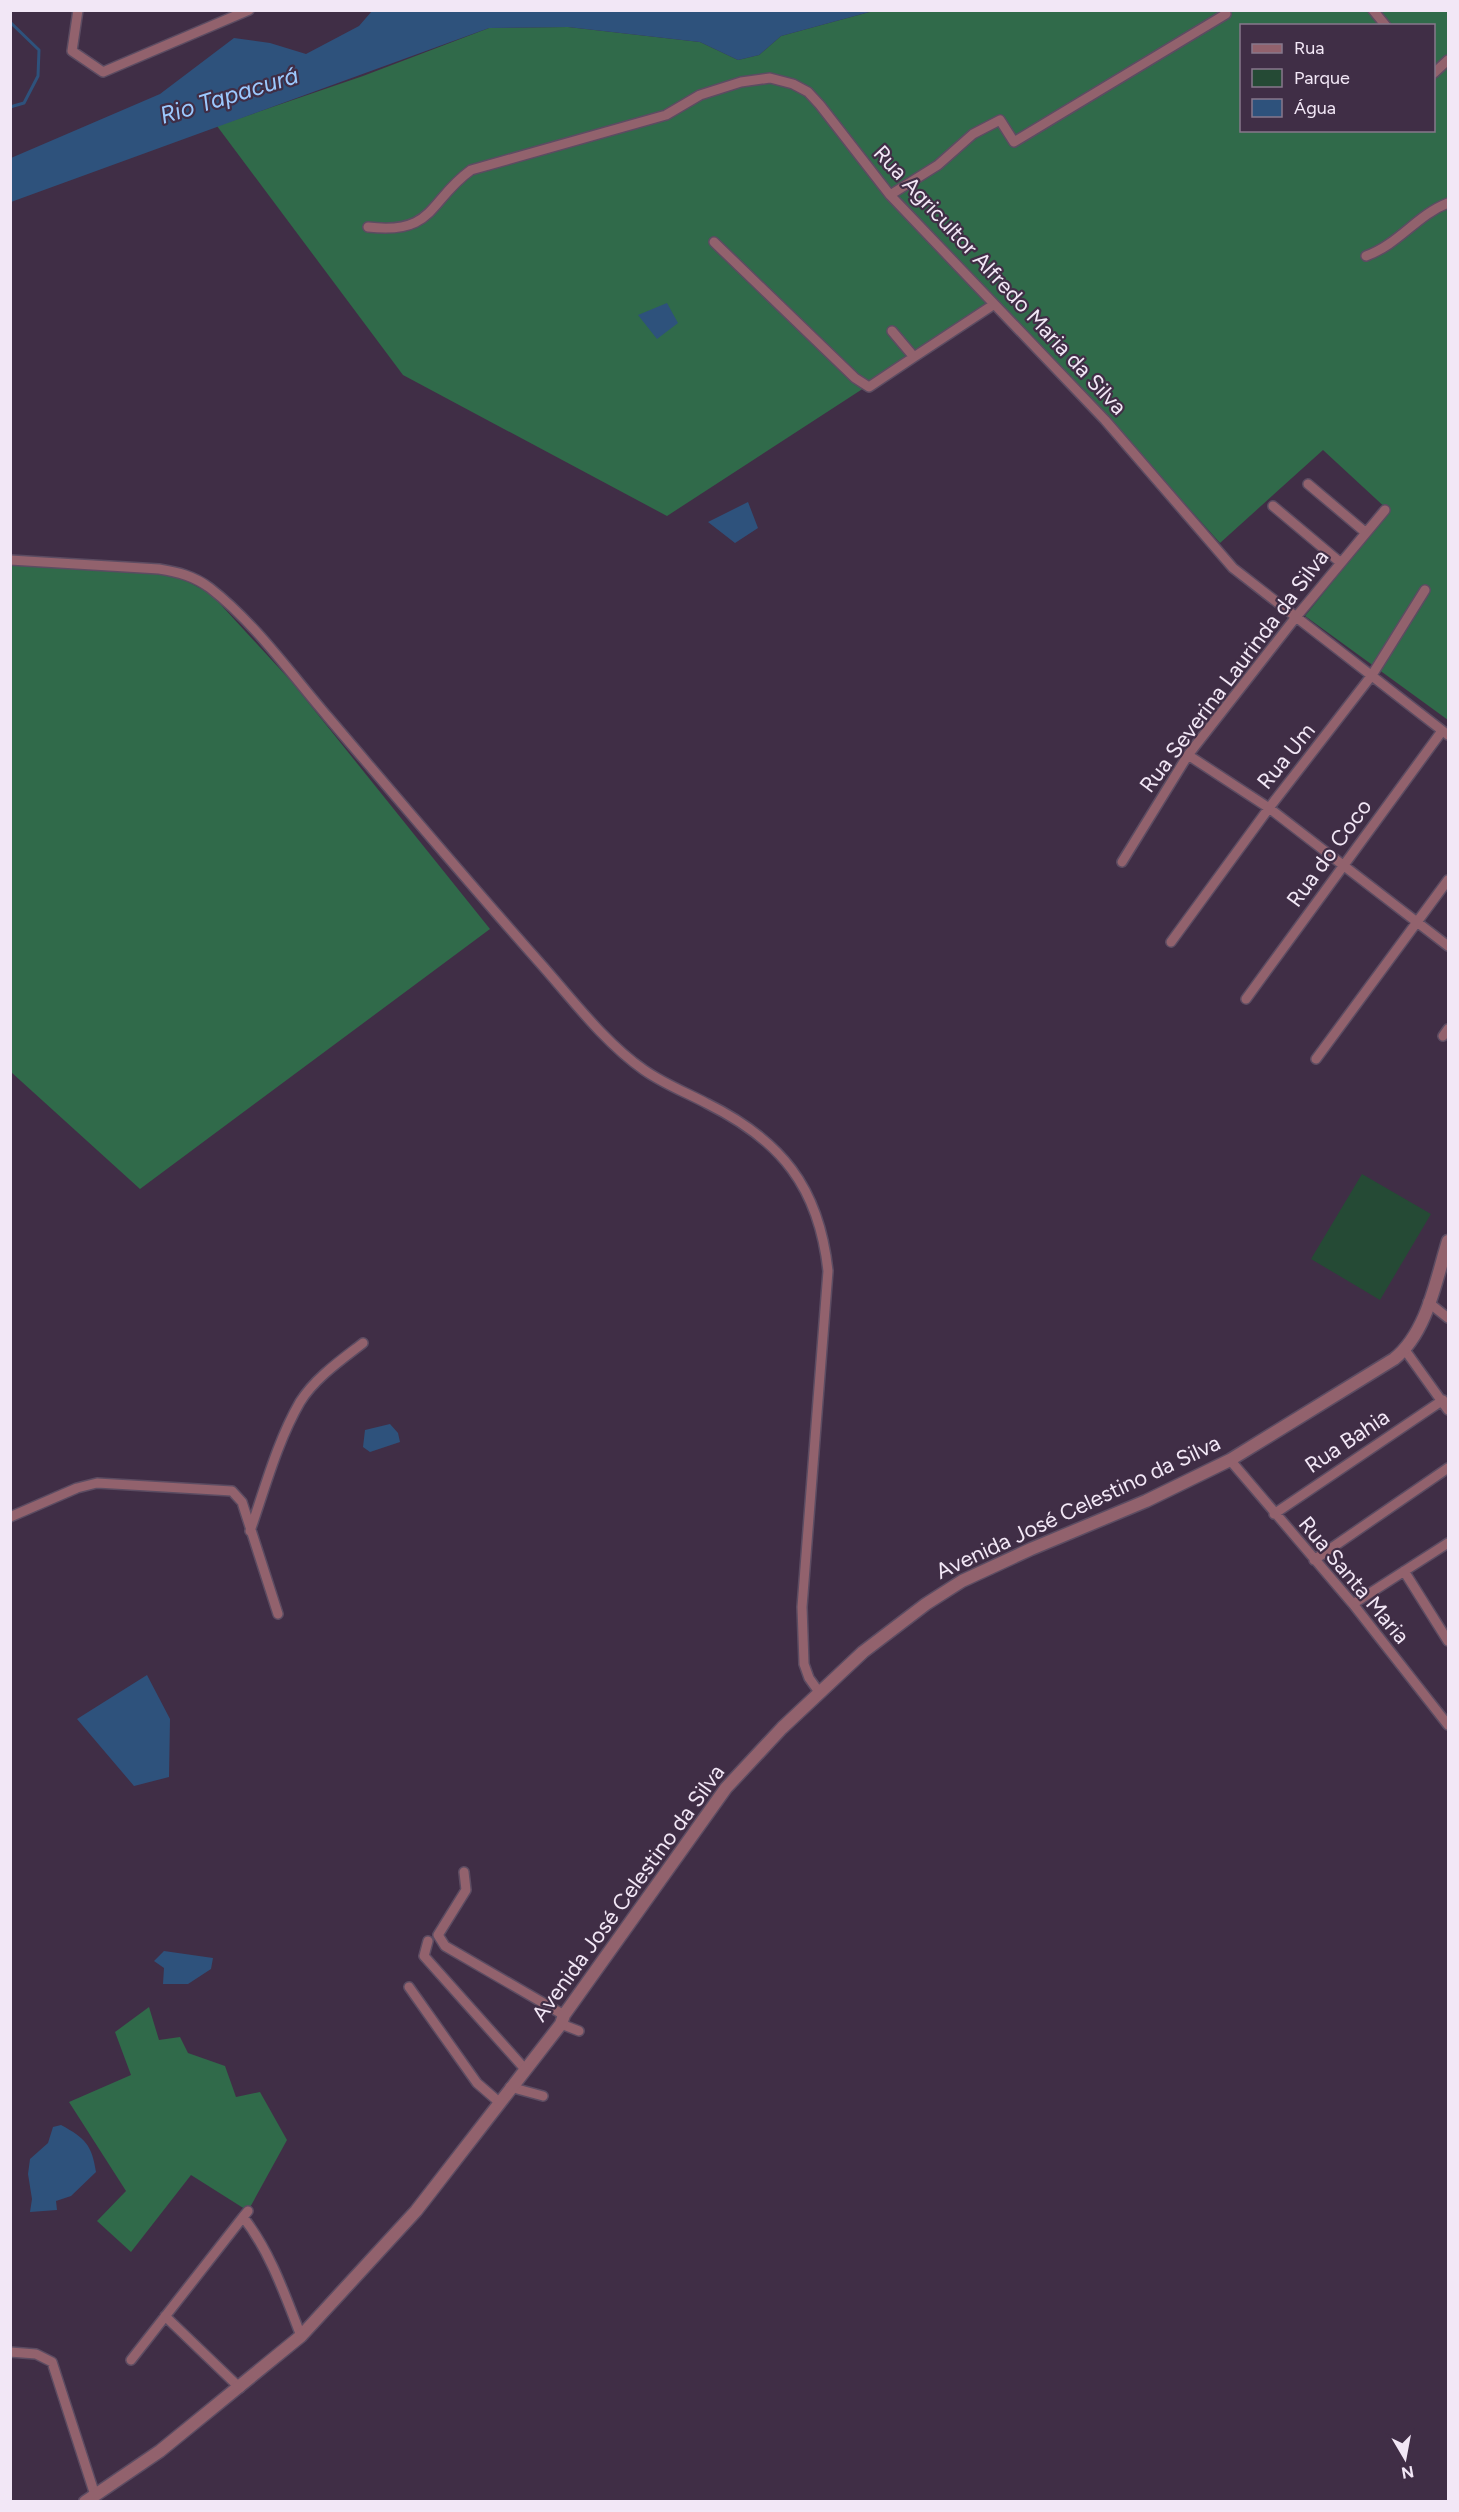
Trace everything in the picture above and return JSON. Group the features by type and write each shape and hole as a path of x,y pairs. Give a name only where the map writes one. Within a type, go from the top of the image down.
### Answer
{"street":[{"path":"78,10 72,51 103,72 249,10"},
{"path":"1373,10 1384,24"},
{"path":"890,195 938,165 973,134 1000,120 1014,142 1226,14"},
{"path":"1435,72 1449,60"},
{"name":"Rua Agricultor Alfredo Maria da Silva","path":"368,228 393,230 411,226 442,201 457,182 471,170 666,115 700,95 720,87 770,78 794,84 808,92 890,195 993,306 1105,420 1233,568 1445,733"},
{"path":"1366,256 1398,240 1430,213 1449,203"},
{"path":"714,242 855,378 869,387 993,306"},
{"path":"892,331 914,357"},
{"path":"1308,484 1365,532"},
{"path":"1274,506 1341,563"},
{"name":"Rua Severina Laurinda da Silva","path":"1122,862 1188,755 1296,617 1385,510"},
{"path":"10,560 159,569 181,573 209,588 259,637 432,841 622,1052 645,1071 670,1087 706,1103 758,1133 782,1155 816,1213 825,1240 828,1271 802,1607 804,1664 809,1678 819,1692"},
{"name":"Rua Um","path":"1171,942 1269,808 1372,675 1425,590"},
{"name":"Rua do Coco","path":"1246,999 1445,733"},
{"path":"1188,755 1269,808 1449,946"},
{"path":"1316,1059 1449,880"},
{"name":"Avenida José Celestino da Silva","path":"90,2498 160,2451 301,2336 416,2211 562,2020 726,1788 819,1692 863,1653 943,1592 998,1563 1146,1501 1230,1460 1364,1379 1405,1350 1412,1342 1449,1241"},
{"path":"1428,1302 1449,1318"},
{"path":"250,1531 278,1449 301,1401 330,1368 363,1343"},
{"path":"1405,1350 1449,1410"},
{"name":"Rua Bahia","path":"1274,1514 1443,1400"},
{"name":"Rua Santa Maria","path":"1230,1460 1353,1604 1449,1725"},
{"path":"1314,1560 1449,1468"},
{"path":"10,1517 77,1488 96,1483 226,1489 239,1497 278,1614"},
{"path":"1353,1604 1449,1543"},
{"path":"1404,1571 1449,1641"},
{"path":"464,1872 466,1890 438,1935 445,1946 579,2031"},
{"path":"428,1941 424,1956 524,2068"},
{"path":"409,1987 477,2083 499,2102"},
{"path":"510,2087 543,2096"},
{"path":"131,2360 246,2214 281,2285 301,2336"},
{"path":"165,2316 240,2388"},
{"path":"10,2352 36,2354 51,2362 90,2498"}],"green space":[{"path":"873,11 1448,11 1448,720 1305,616 1389,511 1323,450 1220,543 1089,397 998,301 667,516 403,375 217,126 363,76 489,28 568,27 700,42 738,60 759,55 781,36"},
{"path":"11,563 136,568 179,577 211,594 291,681 490,929 140,1189 11,1072"},
{"path":"1362,1174 1431,1214 1380,1300 1311,1259"},
{"path":"149,2007 159,2040 180,2037 188,2053 225,2066 236,2097 260,2092 287,2140 248,2211 191,2175 131,2252 97,2221 126,2191 69,2102 131,2075 115,2032"}],"water":[{"name":"Rio Tapacurá","path":"372,11 873,11 781,36 759,55 738,60 700,42 568,27 489,28 11,202 11,158 160,94 234,38 270,43 306,54 359,26"},
{"path":"667,303 678,323 657,339 638,315"},
{"path":"748,502 758,528 735,543 708,522"},
{"path":"390,1424 398,1433 400,1442 370,1452 363,1447 365,1430"},
{"path":"147,1675 170,1719 169,1777 134,1786 77,1719"},
{"path":"164,1951 213,1958 211,1969 188,1984 163,1984 164,1968 154,1961"},
{"path":"61,2125 86,2143 96,2172 71,2196 56,2201 57,2210 30,2212 32,2199 28,2174 30,2159 48,2143 53,2127"}],"waterway":[{"path":"10,22 39,50 38,76 24,103 10,107"}]}
